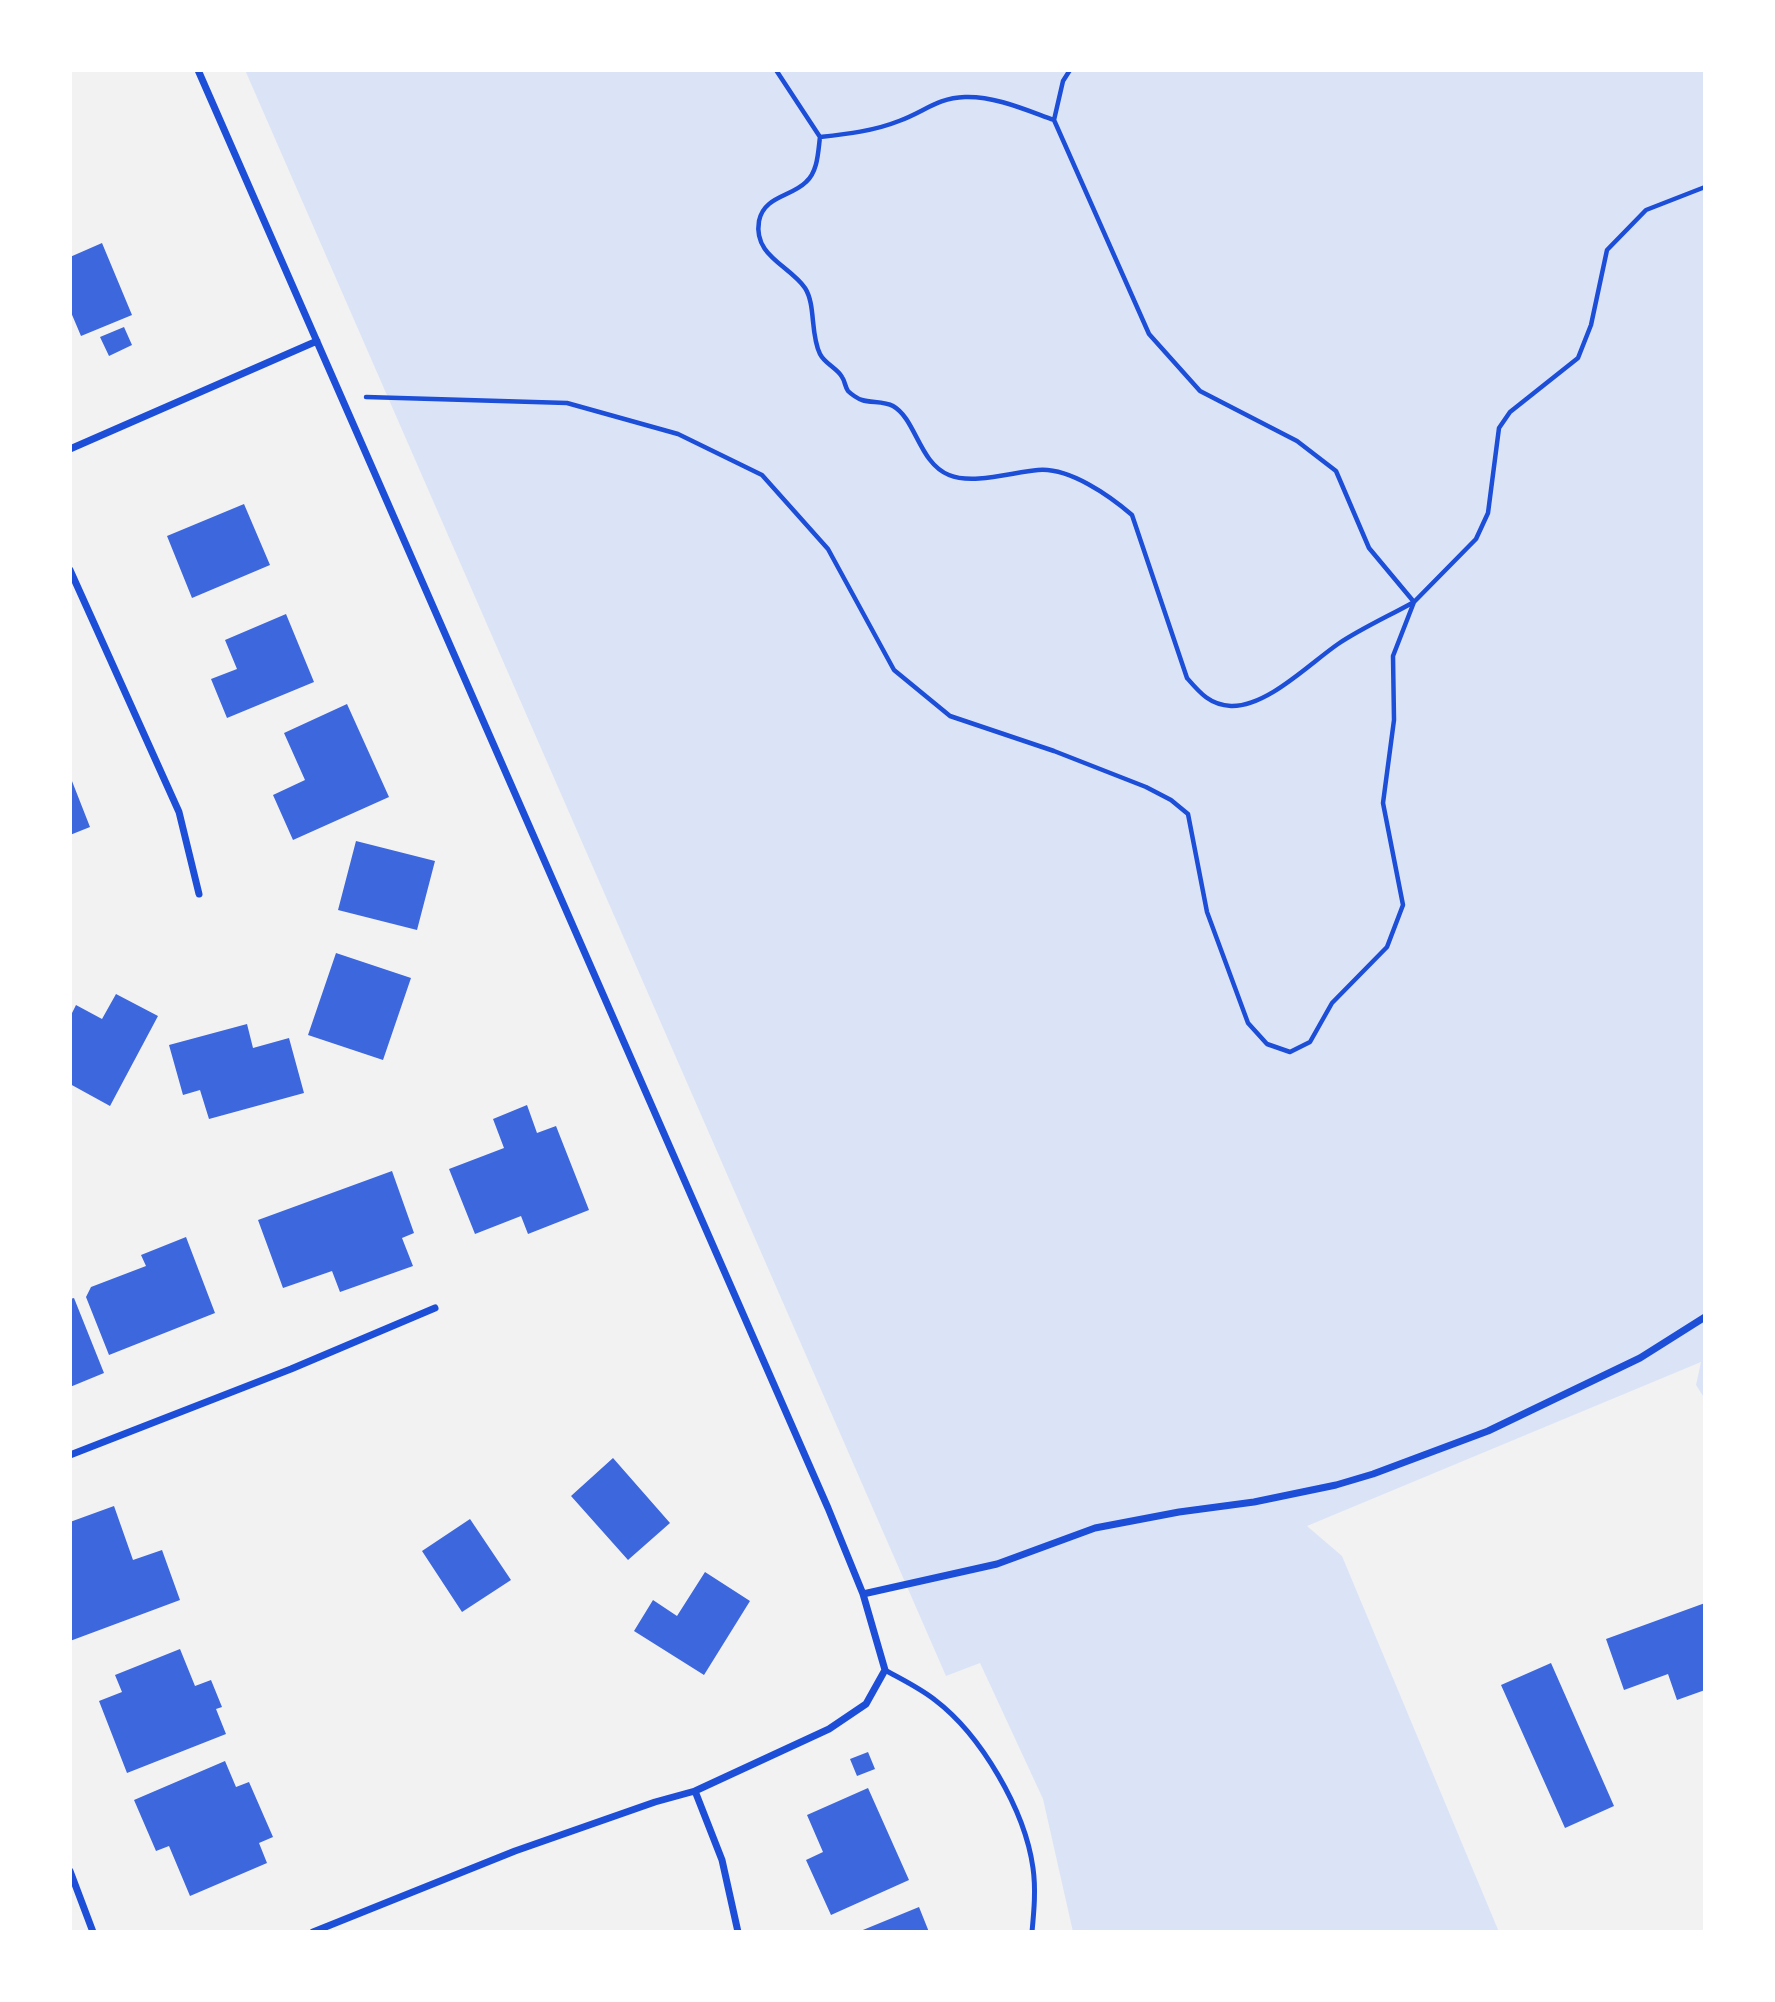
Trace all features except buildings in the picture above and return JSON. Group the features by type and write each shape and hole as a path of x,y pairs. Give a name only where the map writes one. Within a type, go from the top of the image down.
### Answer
{"street":[{"path":"198,70 828,1507 863,1594 885,1670 866,1704 830,1729 695,1791 654,1802 515,1851 313,1932"},
{"path":"70,449 317,341"},
{"path":"70,570 178,812 199,894"},
{"path":"70,1455 291,1369 436,1308"},
{"path":"863,1594 997,1564 1095,1528 1179,1512 1254,1502 1336,1485 1373,1474 1488,1431 1640,1358 1705,1317"},
{"path":"695,1791 722,1860 738,1932"},
{"path":"70,1871 93,1932"}],"lane":[{"path":"885,1670 935,1700 969,1734 1005,1788 1019,1818 1033,1868 1032,1932"}],"path":[{"path":"776,70 820,137 816,167 806,182 769,203 759,220 760,241 774,260 804,287 810,301 816,346 822,358 842,375 848,391 859,400 893,406 905,419 928,459 949,475 973,478 1041,470 1079,479 1111,497 1132,514 1187,678 1205,698 1230,706 1255,702 1339,644 1414,602 1476,539 1488,513 1499,428 1510,412 1577,358 1591,325 1607,250 1646,210 1705,187"},
{"path":"1070,70 1063,82 1054,120 1149,334 1200,391 1297,441 1336,471 1369,548 1414,602"},
{"path":"820,137 859,133 900,121 940,100 967,97 1008,104 1054,120"},
{"path":"341,396 567,403 678,434 762,475 828,549 894,670 950,716 1054,751 1146,787 1171,800 1188,814 1207,912 1248,1023 1267,1044 1290,1052 1310,1042 1332,1003 1387,947 1403,905 1383,803 1394,720 1393,656 1414,602"}],"shaded area":[{"path":"245,70 1705,70 1705,1399 1696,1385 1701,1362 1307,1526 1342,1556 1499,1932 1073,1932 1043,1799 980,1663 946,1676"}]}
